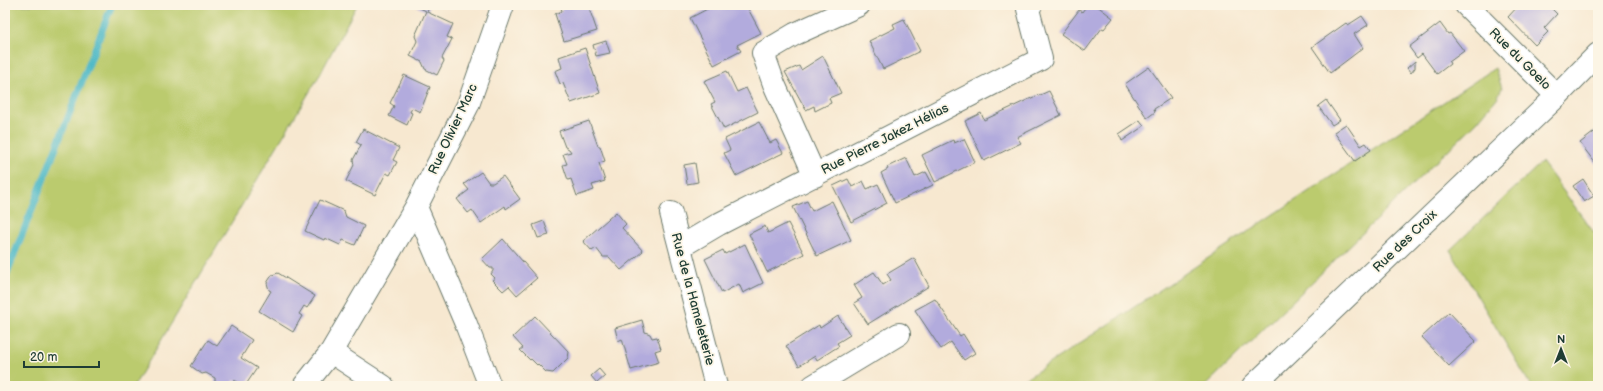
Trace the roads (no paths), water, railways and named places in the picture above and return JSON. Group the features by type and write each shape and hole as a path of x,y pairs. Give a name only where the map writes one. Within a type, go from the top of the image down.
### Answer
{"street":[{"name":"Rue Olivier Marc","path":"304,386 331,352 416,207 468,105 503,5"},
{"path":"815,176 777,92 763,53 795,34 859,5"},
{"name":"Rue Pierre Jakez Hélias","path":"680,247 719,224 1041,59 1028,9 1031,5"},
{"name":"Rue du Goelo","path":"1466,5 1557,96"},
{"name":"Rue des Croix","path":"1253,386 1557,96 1598,54"},
{"path":"416,207 466,324 490,386"},
{"name":"Rue de la Hameletterie","path":"671,213 716,386"},
{"path":"813,386 899,334"},
{"path":"331,352 383,386"}],"waterway":[{"path":"5,278 112,5"}]}
